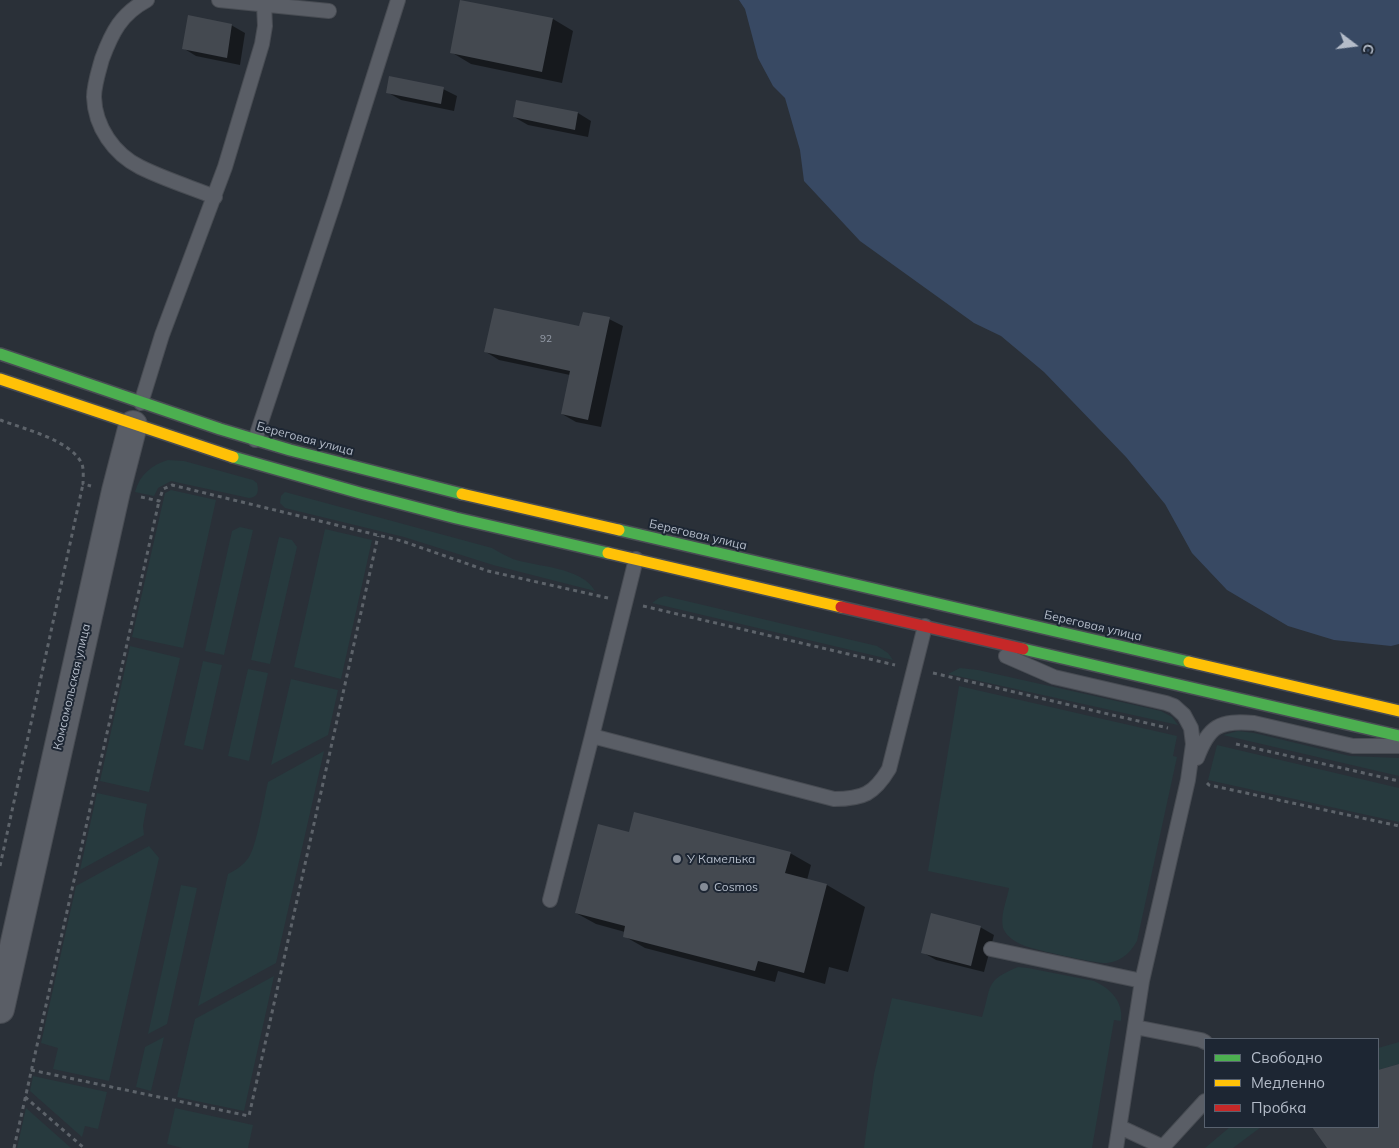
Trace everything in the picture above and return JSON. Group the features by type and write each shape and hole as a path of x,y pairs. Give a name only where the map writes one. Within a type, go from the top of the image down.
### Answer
{"main road":[{"name":"Береговая улица","path":"0,354 137,414 213,451 360,493 456,518 1399,736"},
{"name":"Береговая улица","path":"0,378 137,414 255,440 462,494 1399,711"}],"street":[{"name":"Комсомольская улица","path":"0,1009 116,491 137,414"},
{"name":"Комсомольская улица","path":"0,988 13,950"}],"lane":[{"path":"147,0 133,8 120,21 107,46 99,68 94,96 99,122 108,140 129,160 140,167 215,197"},
{"path":"219,0 329,11"},
{"path":"255,440 335,199 398,0"},
{"path":"137,414 162,335 226,168 262,44 265,26 264,4"},
{"path":"550,900 627,603 636,559"},
{"path":"592,736 834,799 851,799 867,794 880,784 890,769 925,626"},
{"path":"954,633 1054,677 1174,706"},
{"path":"1095,665 1174,706 1184,715 1191,728 1195,754"},
{"path":"1116,1148 1142,981 1195,754 1211,732 1223,725 1238,722 1328,719"},
{"path":"1238,722 1254,723 1353,746 1399,746"},
{"path":"991,949 1142,981"},
{"path":"1135,1027 1204,1042"},
{"path":"1120,1126 1163,1148 1204,1102"}],"path":[{"path":"0,420 64,444 75,453 83,466 83,484 0,866"},
{"path":"83,484 159,501"},
{"path":"14,1148 159,501 163,489 172,485 402,541 488,571 1176,730 1180,736 1178,750 1212,758 1206,782 1208,785 1399,826"},
{"path":"31,1070 249,1116 378,536"},
{"path":"1231,743 1399,782"},
{"path":"25,1097 84,1148"}],"green space":[{"path":"168,460 184,461 253,480 257,483 257,494 249,498 171,481 158,488 154,496 135,492 140,480 147,471"},
{"path":"171,490 216,500 183,648 132,637 165,493"},
{"path":"285,492 492,548 523,562 570,572 589,583 595,591 493,565 404,537 285,508 280,503 281,496"},
{"path":"240,527 253,530 224,655 205,651 232,531"},
{"path":"325,529 372,540 341,679 294,667"},
{"path":"279,537 292,540 297,547 270,664 251,660"},
{"path":"665,596 877,646 888,653 893,660 652,603"},
{"path":"130,646 180,658 149,792 100,781"},
{"path":"203,661 222,665 203,750 184,745"},
{"path":"960,668 978,670 1161,711 1172,717 1178,725 948,674"},
{"path":"248,669 268,673 249,761 228,756"},
{"path":"291,679 338,690 328,735 271,765"},
{"path":"959,686 1177,736 1173,756 1177,757 1137,941 1128,953 1121,958 1112,962 1101,963 1022,945 1007,935 1004,930 1002,920 1009,888 928,871"},
{"path":"1238,731 1254,733 1350,756 1399,758 1399,776 1223,735"},
{"path":"1217,745 1399,788 1399,822 1208,780"},
{"path":"324,751 276,963 198,1006 228,874 242,865 252,851 268,782"},
{"path":"97,793 147,804 143,826 144,835 80,870"},
{"path":"149,846 159,858 109,1081 53,1069 58,1048 41,1043 76,886"},
{"path":"181,885 197,888 167,1024 148,1034"},
{"path":"1018,967 1094,981 1115,996 1118,1002 1121,1021 1114,1020 1092,1148 864,1148 874,1074 892,998 982,1017 989,991 994,981 999,976"},
{"path":"274,976 244,1111 177,1097 195,1019"},
{"path":"164,1037 151,1091 136,1087 145,1047"},
{"path":"1399,1042 1399,1064 1379,1070 1379,1048"},
{"path":"33,1076 107,1092 98,1129 85,1126 82,1137 30,1091"},
{"path":"26,1108 71,1148 17,1148"},
{"path":"175,1108 253,1125 248,1148 182,1148 167,1144"},
{"path":"1229,1128 1260,1128 1233,1148 1205,1148"}],"water":[{"path":"739,0 1399,0 1399,644 1391,646 1334,640 1288,626 1227,590 1192,553 1165,504 1126,457 1044,372 1001,336 974,323 860,241 804,181 800,150 785,98 773,86 758,58 745,9"}],"building":[{"path":"460,0 553,18 542,72 450,53"},
{"path":"188,15 232,24 227,58 182,49"},
{"path":"389,76 444,87 441,104 386,93"},
{"path":"516,100 578,112 575,130 513,117"},
{"path":"494,308 579,326 583,312 610,317 588,420 561,414 570,371 484,352"},
{"name":"Cosmos","path":"634,812 791,852 785,873 827,884 804,973 758,961 755,971 623,937 625,926 575,913 598,824 629,832"},
{"path":"931,913 981,926 971,966 921,953"},
{"path":"1399,1064 1399,1148 1327,1148 1313,1128 1379,1128 1379,1070"}],"traffic: fast":[{"path":"0,354 220,429 290,450 462,494"},
{"path":"233,457 456,518 608,553"},
{"path":"619,530 1189,662"},
{"path":"1023,649 1399,736"}],"traffic: slow":[{"path":"0,379 233,457"},
{"path":"462,494 619,530"},
{"path":"608,553 841,607"},
{"path":"1189,662 1399,711"}],"traffic: jam":[{"path":"841,607 1023,649"}],"place":[{"name":"У Камелька","path":"677,859"},
{"name":"Cosmos","path":"704,887"}]}
